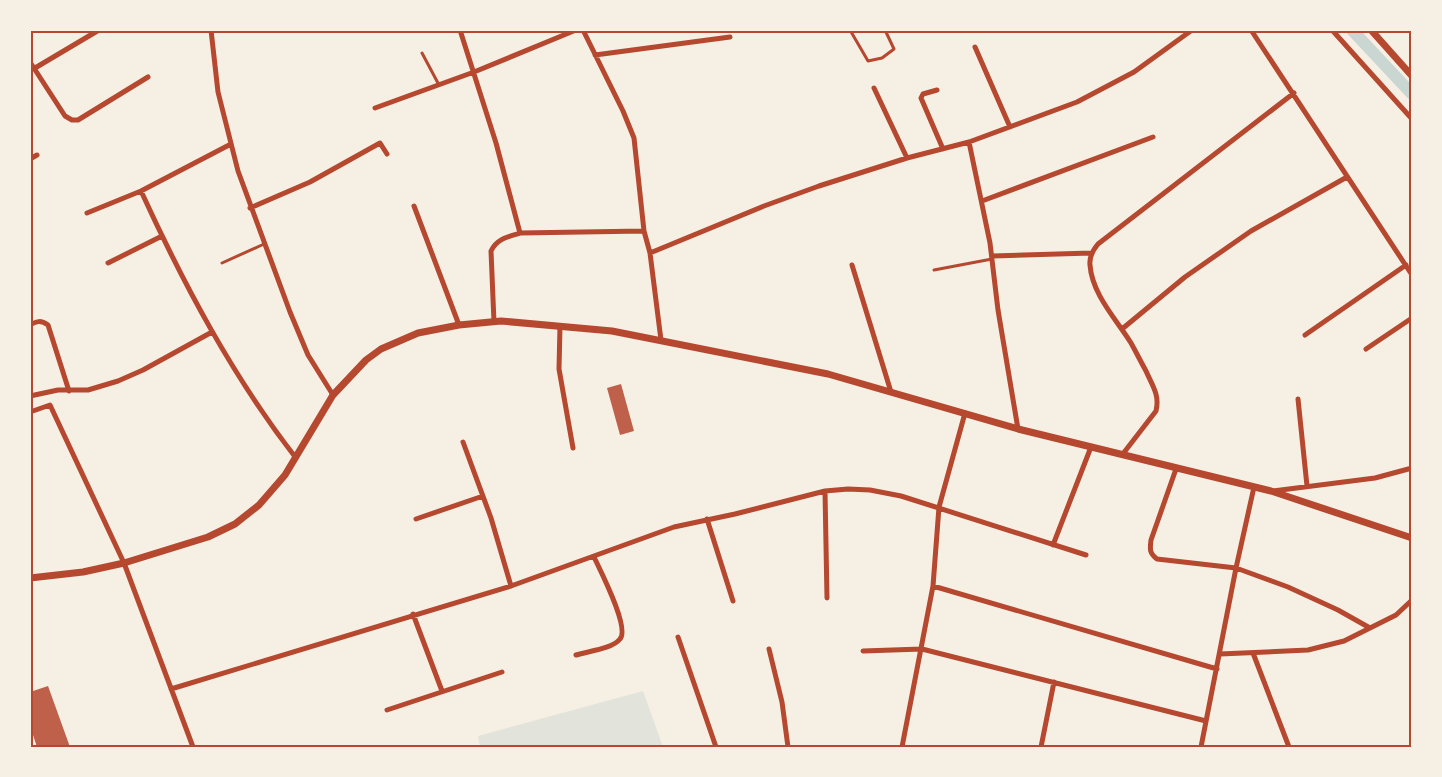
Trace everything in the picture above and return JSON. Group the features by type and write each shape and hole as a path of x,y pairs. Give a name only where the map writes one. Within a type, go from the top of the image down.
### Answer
{"street":[{"path":"35,68 99,30"},
{"path":"211,30 218,92 250,208 308,355 333,395"},
{"path":"460,30 496,143 520,233"},
{"path":"375,108 474,72 576,30"},
{"path":"583,30 634,138 644,231 650,253 661,340"},
{"path":"650,253 808,190 907,158 969,142 1077,102 1134,72 1192,30"},
{"path":"1251,30 1412,275"},
{"path":"1332,30 1412,118"},
{"path":"1371,30 1412,76"},
{"path":"595,55 730,37"},
{"path":"975,47 1010,127"},
{"path":"30,62 66,116 72,120 78,120 148,77"},
{"path":"874,88 907,158"},
{"path":"937,90 923,94 921,98 943,149"},
{"path":"1122,454 1156,411 1158,403 1156,392 1132,345 1097,289 1090,265 1092,253 1098,244 1294,93"},
{"path":"982,201 1153,137"},
{"path":"969,142 992,258 998,310 1018,429"},
{"path":"250,208 310,182 380,143 387,154"},
{"path":"87,213 141,191 231,144"},
{"path":"30,159 37,155"},
{"path":"1122,329 1185,277 1251,231 1347,177"},
{"path":"141,191 212,332 265,419 296,458"},
{"path":"414,206 459,325"},
{"path":"494,322 491,251 495,244 503,238 520,233 644,231"},
{"path":"108,262 162,236"},
{"path":"992,258 1092,253"},
{"path":"852,265 891,392"},
{"path":"1305,335 1406,265"},
{"path":"1366,349 1412,318"},
{"path":"30,325 43,321 48,325 69,390"},
{"path":"30,578 83,572 124,563 208,537 235,524 259,505 285,475 333,395 366,360 381,349 418,333 459,325 494,322 612,331 828,374 1018,429 1271,491 1411,536"},
{"path":"560,326 559,369 573,448"},
{"path":"30,396 58,390 88,390 118,381 143,370 212,332"},
{"path":"1298,399 1307,486"},
{"path":"30,412 50,405 124,563 193,747"},
{"path":"902,747 933,586 939,507 965,413"},
{"path":"463,442 483,496 511,586"},
{"path":"1053,544 1091,447"},
{"path":"1271,491 1375,478 1412,468"},
{"path":"1176,469 1151,540 1152,555 1158,559 1236,568 1288,587 1370,628"},
{"path":"1201,747 1254,487"},
{"path":"171,689 511,586 594,557 653,533 825,491 870,490 901,496 1086,555"},
{"path":"825,491 827,598"},
{"path":"416,519 483,496"},
{"path":"707,519 733,601"},
{"path":"576,655 615,644 624,632 594,557"},
{"path":"933,586 1217,669"},
{"path":"1220,654 1308,650 1344,641 1396,615 1412,600"},
{"path":"413,614 442,691"},
{"path":"678,637 716,747"},
{"path":"770,649 782,702 788,747"},
{"path":"863,651 922,649 1206,721"},
{"path":"1253,653 1289,747"},
{"path":"387,710 502,672"},
{"path":"1041,747 1054,682"}],"lane":[{"path":"850,30 868,61 882,58 894,49 885,30"},
{"path":"422,53 439,85"},
{"path":"222,263 264,244"},
{"path":"933,270 992,258"}],"shaded area":[{"path":"643,691 663,747 480,747 478,736"}],"building":[{"path":"621,384 634,431 620,435 607,388"},
{"path":"48,686 70,747 37,747 30,726 30,692"}],"waterway":[{"path":"1352,30 1412,94"}]}
